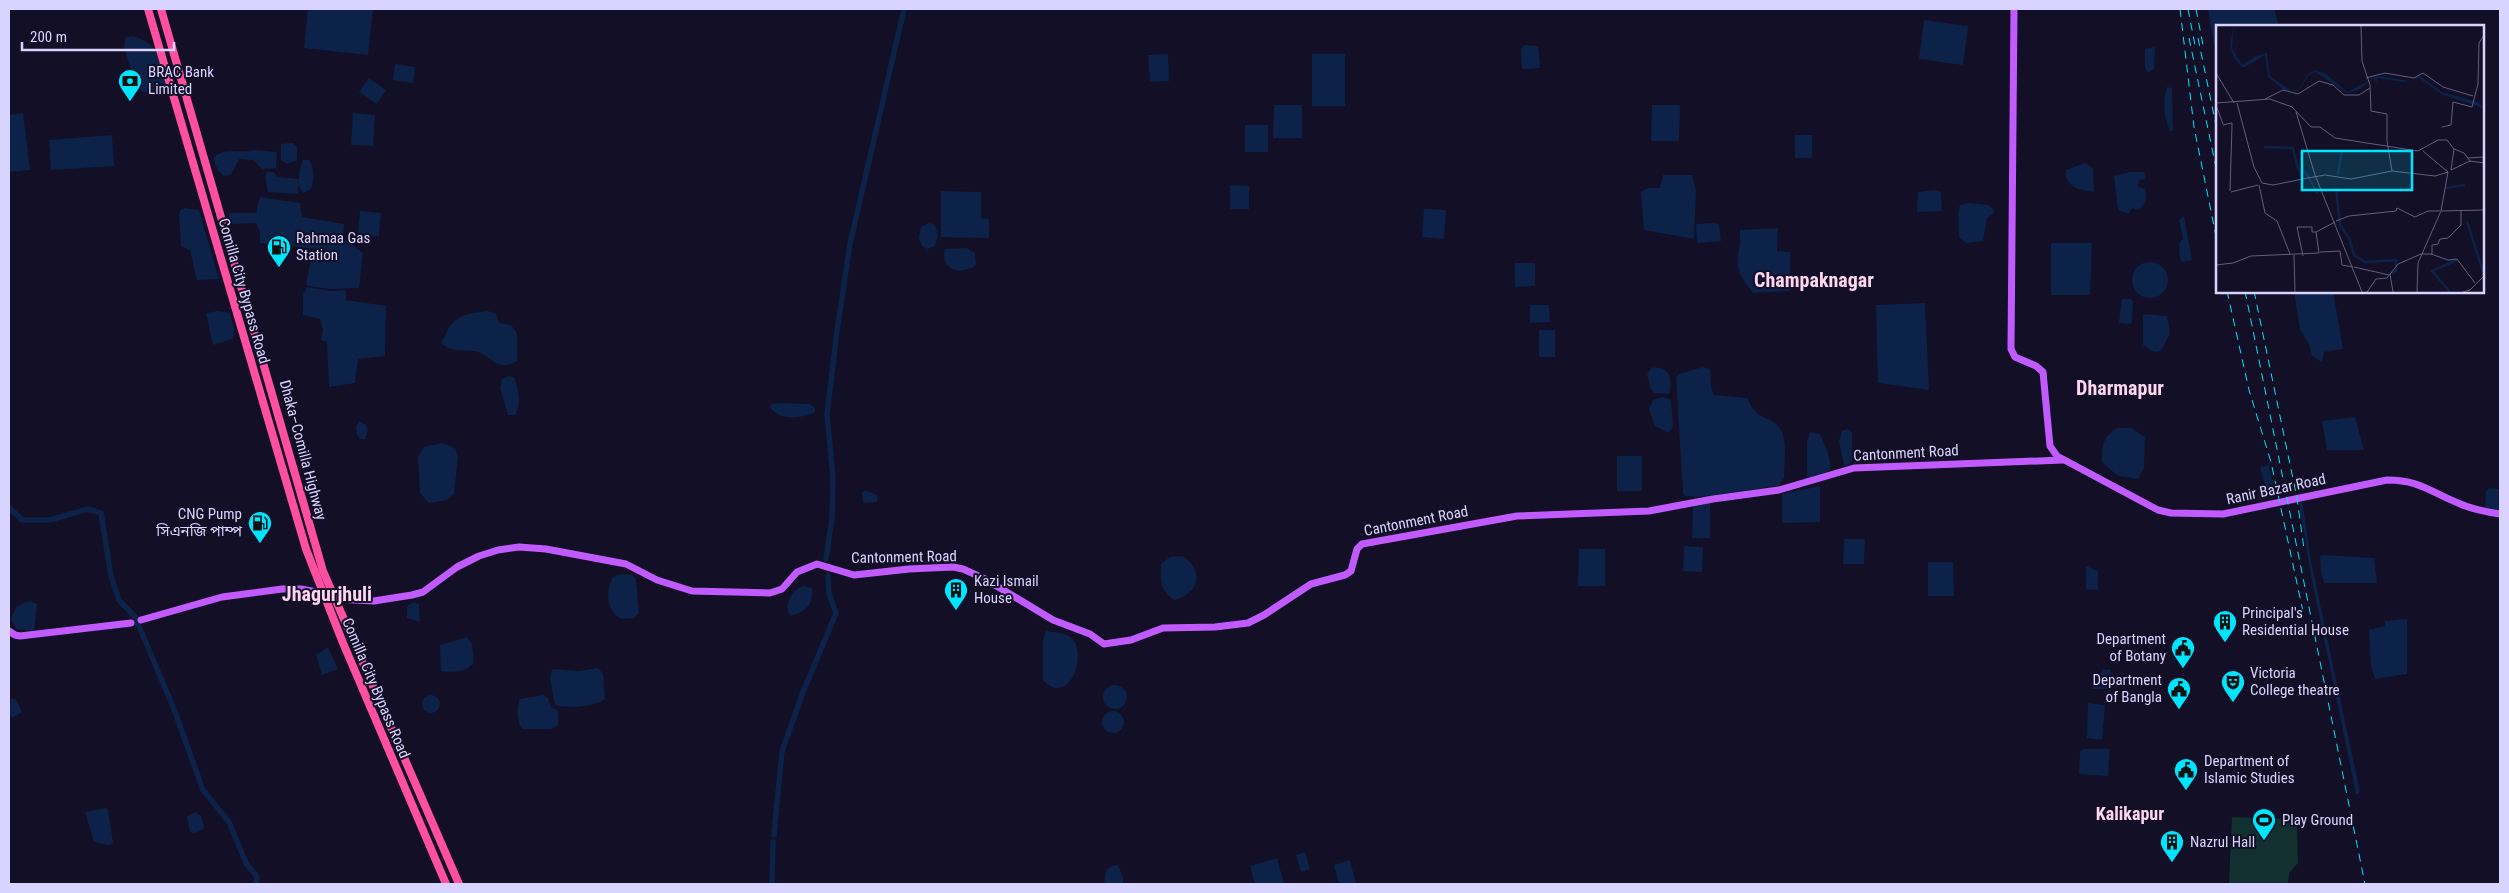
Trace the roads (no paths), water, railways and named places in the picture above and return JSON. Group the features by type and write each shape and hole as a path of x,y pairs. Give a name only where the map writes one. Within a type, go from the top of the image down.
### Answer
{"highway":[{"name":"Comilla City Bypass Road","path":"148,9 297,524 322,593 446,884"},
{"name":"Dhaka–Comilla Highway","path":"161,9 322,571 336,599 459,884"}],"main road":[{"path":"2014,9 2012,349 2015,357 2036,366 2044,372 2050,446 2063,460"},
{"name":"Cantonment Road","path":"140,620 231,595 282,589 301,589 322,593 336,599 374,601 412,595 423,592 478,556 498,550 519,547 546,549 626,564 657,580 692,591 770,593 782,589 797,572 817,564 854,575 909,568 953,567 985,579 1053,620 1090,634 1104,644 1114,644 1163,628 1216,627 1248,622 1264,615 1311,584 1345,575 1351,571 1357,549 1362,544 1517,516 1649,511 1713,499 1779,490 1854,468 2063,460"},
{"name":"Ranir Bazar Road","path":"2063,460 2158,510 2172,513 2223,514 2387,480 2407,480 2426,487 2458,504 2500,514"},
{"path":"9,630 20,636 131,623"}],"water":[{"path":"308,9 373,9 368,55 304,48"},
{"path":"2208,9 2274,9 2279,25 2216,25 2216,45 2214,45"},
{"path":"1924,20 1968,26 1963,65 1919,59"},
{"path":"133,36 150,45 155,51 163,65 170,92 155,95 142,92 135,82 124,45 126,37"},
{"path":"1524,45 1538,46 1540,68 1522,69 1521,50"},
{"path":"2155,47 2154,69 2148,72 2145,68 2145,49"},
{"path":"1168,54 1169,81 1150,82 1148,55"},
{"path":"1312,54 1345,54 1345,106 1312,106"},
{"path":"395,64 415,67 413,83 393,80"},
{"path":"369,78 386,90 377,104 359,92"},
{"path":"2167,87 2172,88 2173,131 2170,131 2165,115 2164,103"},
{"path":"1274,105 1302,105 1302,138 1273,138"},
{"path":"1652,105 1680,105 1679,141 1651,141"},
{"path":"23,113 30,170 9,172 9,115"},
{"path":"353,113 375,115 373,146 351,145"},
{"path":"1245,125 1268,125 1268,152 1245,152"},
{"path":"112,135 114,166 51,170 49,140"},
{"path":"1795,135 1812,135 1812,158 1795,158"},
{"path":"293,143 297,147 297,160 287,164 281,160 281,144"},
{"path":"254,150 277,152 276,168 262,169 253,160 239,159 231,175 224,176 218,171 213,158 227,152"},
{"path":"303,160 309,160 311,163 313,182 311,189 303,193 299,186 299,173"},
{"path":"2085,163 2093,168 2094,192 2074,187 2066,176 2066,170"},
{"path":"267,172 274,172 277,177 299,179 298,194 268,192 265,176"},
{"path":"2130,172 2144,172 2146,179 2139,180 2138,187 2145,189 2146,196 2143,206 2138,210 2132,208 2129,214 2118,210 2114,176"},
{"path":"1663,175 1692,175 1696,191 1694,239 1644,230 1641,192 1648,188 1660,188"},
{"path":"1230,185 1249,186 1249,209 1230,209"},
{"path":"1936,190 1941,192 1942,211 1917,212 1918,192"},
{"path":"941,191 981,192 981,218 989,219 989,238 941,237"},
{"path":"260,197 300,203 302,217 344,224 343,238 363,253 359,288 330,289 308,286 306,285 311,259 325,260 327,251 260,243 260,232 256,223 230,224 228,213 256,213"},
{"path":"1969,203 1989,205 1995,212 1987,218 1983,241 1966,243 1959,237 1958,213 1960,205"},
{"path":"181,209 199,210 219,279 197,280 190,250 181,246 179,215"},
{"path":"1424,209 1446,210 1444,239 1422,237"},
{"path":"360,211 381,213 379,236 358,235"},
{"path":"2184,216 2192,260 2183,262 2180,260 2179,244 2183,238 2179,220"},
{"path":"929,223 935,225 938,236 935,246 927,249 922,246 919,238 921,227"},
{"path":"1696,224 1719,224 1721,241 1697,243"},
{"path":"1778,228 1777,251 1790,252 1790,291 1753,293 1739,270 1740,230"},
{"path":"2051,243 2092,243 2090,295 2051,295"},
{"path":"967,248 975,253 976,265 964,270 953,269 948,266 945,262 945,249"},
{"path":"2150,262 2157,263 2163,267 2167,273 2167,287 2163,293 2157,297 2150,298 2143,297 2137,293 2133,287 2132,280 2133,273 2137,267 2143,263"},
{"path":"1515,263 1535,263 1535,286 1515,287"},
{"path":"307,287 332,291 346,290 346,300 386,306 385,356 358,359 355,383 329,387 327,342 321,340 323,330 320,319 303,315 303,295"},
{"path":"2294,292 2333,292 2343,349 2324,352 2322,362 2312,356 2309,344 2300,330"},
{"path":"2122,299 2131,299 2133,302 2132,322 2130,324 2119,323"},
{"path":"1925,303 1929,390 1878,383 1876,305"},
{"path":"1530,305 1549,305 1550,322 1530,323"},
{"path":"218,311 230,313 235,334 232,339 213,345 206,313"},
{"path":"488,311 496,314 499,323 511,325 517,333 517,361 503,365 498,364 479,352 453,349 442,344 442,340 449,328 457,319 468,314"},
{"path":"2143,315 2167,316 2170,333 2161,351 2154,352 2143,345"},
{"path":"1539,330 1555,330 1555,357 1539,357"},
{"path":"1703,367 1710,369 1711,387 1714,395 1748,398 1751,406 1759,415 1778,425 1783,435 1785,447 1784,478 1778,486 1697,497 1685,496 1683,493 1676,378 1679,374"},
{"path":"1651,368 1662,369 1669,374 1671,383 1669,394 1654,393 1651,389 1647,375"},
{"path":"508,376 514,377 518,391 519,401 515,415 508,415 500,388 502,379"},
{"path":"1663,397 1671,400 1673,427 1669,433 1655,426 1649,409 1653,400"},
{"path":"771,404 810,404 815,408 815,412 804,416 784,417 774,412 770,407"},
{"path":"2355,417 2364,450 2327,450 2322,421"},
{"path":"359,421 366,425 368,430 365,439 361,439 357,435 356,427"},
{"path":"2117,428 2131,428 2145,437 2144,468 2138,479 2118,476 2102,462 2104,443 2108,435"},
{"path":"1848,429 1852,433 1852,461 1847,466 1844,465 1839,441 1842,431"},
{"path":"1810,432 1820,434 1830,461 1830,470 1811,478 1807,476 1807,442"},
{"path":"442,443 455,448 458,456 454,494 447,500 429,503 420,493 418,457 424,447"},
{"path":"1617,456 1642,456 1642,491 1617,491"},
{"path":"2269,465 2274,490 2267,492 2260,467"},
{"path":"1820,486 1820,522 1782,523 1782,494"},
{"path":"2489,488 2500,489 2500,512 2485,509 2486,492"},
{"path":"865,490 877,495 878,500 876,502 863,503 862,493"},
{"path":"2302,500 2311,561 2360,792 2358,794 2356,794 2311,576 2299,502"},
{"path":"1693,503 1710,503 1710,538 1692,538"},
{"path":"1844,539 1865,539 1864,564 1843,564"},
{"path":"1684,546 1703,547 1702,572 1683,571"},
{"path":"1579,549 1605,549 1605,586 1578,586"},
{"path":"1183,556 1194,568 1196,581 1190,592 1175,600 1166,593 1162,585 1161,564 1170,557"},
{"path":"2320,556 2374,558 2377,583 2324,583 2321,572"},
{"path":"1928,562 1953,562 1954,596 1928,596"},
{"path":"2086,566 2098,571 2098,590 2086,589"},
{"path":"622,574 632,575 636,579 639,613 634,618 621,619 612,611 608,600 610,582 613,577"},
{"path":"803,586 812,588 812,599 804,610 790,616 788,603 790,598 795,591"},
{"path":"30,601 37,604 34,631 17,629 11,620 14,612 19,605"},
{"path":"414,602 419,604 420,622 407,618 407,606"},
{"path":"2407,619 2407,674 2375,679 2371,666 2369,630 2385,626 2385,621"},
{"path":"1046,631 1058,632 1069,636 1075,643 1078,652 1074,674 1069,682 1062,687 1053,687 1043,680 1043,640"},
{"path":"467,637 472,644 474,663 459,671 441,671 440,645"},
{"path":"328,647 338,669 322,675 316,655"},
{"path":"598,668 603,674 605,699 594,704 581,706 567,707 555,705 550,678 552,669 578,671"},
{"path":"2103,669 2111,670 2110,689 2092,689 2092,674 2100,674"},
{"path":"1115,685 1124,688 1127,697 1124,706 1115,709 1106,706 1103,697 1106,688"},
{"path":"427,695 435,695 440,700 438,711 427,713 422,708 422,700"},
{"path":"544,695 548,698 551,707 558,711 558,725 551,729 522,729 518,714 520,699"},
{"path":"11,698 16,699 22,712 12,718 9,713"},
{"path":"2088,703 2105,705 2102,740 2087,738"},
{"path":"1109,711 1117,711 1124,718 1124,726 1117,733 1109,733 1102,726 1102,718"},
{"path":"2083,749 2110,749 2108,776 2079,774 2080,752"},
{"path":"108,809 113,843 109,845 94,842 85,812"},
{"path":"196,812 202,817 204,829 195,833 190,832 187,816"},
{"path":"1305,852 1310,869 1301,872 1296,855"},
{"path":"1277,858 1284,884 1255,884 1250,866"},
{"path":"1350,860 1356,884 1339,884 1334,865"},
{"path":"1118,865 1123,877 1123,884 1104,884 1106,870"}],"waterway":[{"path":"826,559 832,518 833,477 827,414 837,331 850,244 904,9"},
{"path":"9,507 22,520 50,520 88,509 101,513 111,576 119,600 135,617 174,709 203,790 229,822 246,863 257,877 256,884"},
{"path":"774,835 782,751 803,692 836,613 829,594 828,576"},
{"path":"772,884 773,842"}],"railway":[{"path":"2180,9 2194,127 2216,236"},
{"path":"2188,9 2195,45"},
{"path":"2196,9 2203,45"},
{"path":"2189,38 2216,167"},
{"path":"2198,38 2216,125"},
{"path":"2227,292 2249,390 2271,462 2304,616"},
{"path":"2245,292 2365,884"},
{"path":"2254,292 2297,498 2304,549"}],"place":[{"name":"BRAC Bank Limited","path":"130,102"},
{"name":"Rahmaa Gas Station","path":"279,268"},
{"name":"CNG Pump সিএনজি পাম্প","path":"260,544"},
{"name":"Kazi Ismail House","path":"956,611"},
{"name":"Principal's Residential House","path":"2225,643"},
{"name":"Department of Botany","path":"2183,669"},
{"name":"Victoria College theatre","path":"2233,703"},
{"name":"Department of Bangla","path":"2179,710"},
{"name":"Department of Islamic Studies","path":"2186,791"},
{"name":"Play Ground","path":"2264,841"},
{"name":"Nazrul Hall","path":"2172,863"}],"district":[{"name":"Champaknagar","path":"1814,280"},
{"name":"Dharmapur","path":"2120,388"},
{"name":"Jhagurjhuli","path":"327,594"},
{"name":"Kalikapur","path":"2130,814"}]}
